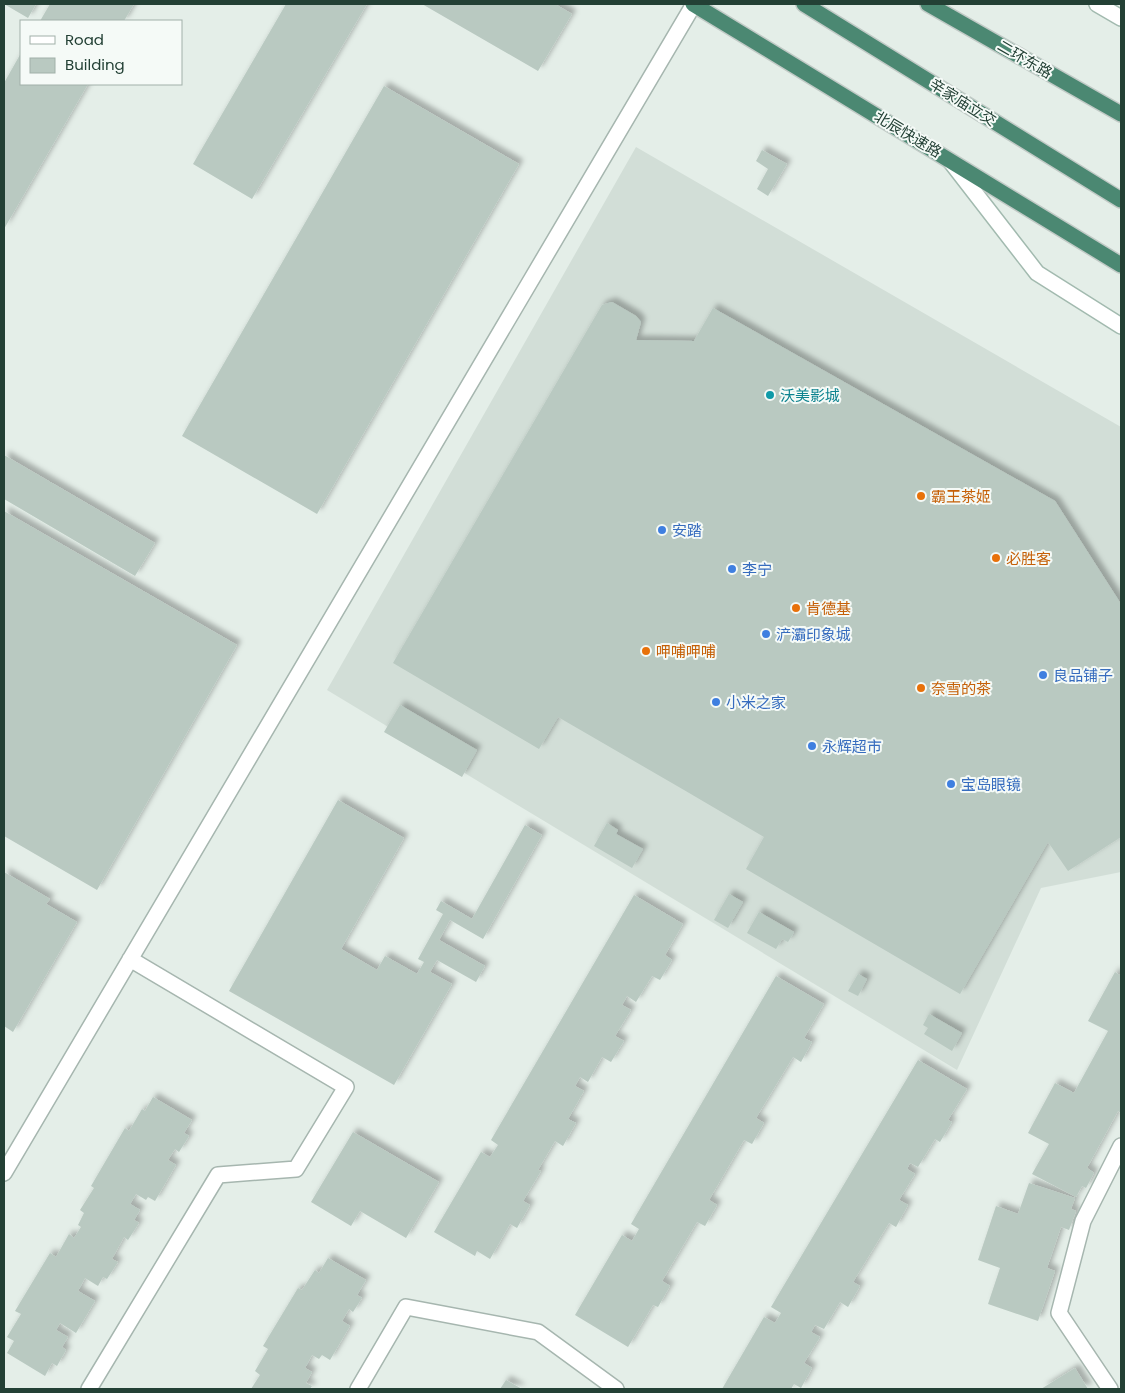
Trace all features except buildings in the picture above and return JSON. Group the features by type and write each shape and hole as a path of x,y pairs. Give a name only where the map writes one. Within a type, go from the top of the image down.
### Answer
{"highway":[{"name":"北辰快速路","path":"693,4 1121,265"},
{"name":"辛家庙立交","path":"804,4 1121,200"},
{"name":"二环东路","path":"928,4 1121,114"}],"street":[{"path":"4,1173 693,4"},
{"path":"1097,4 1121,18"},
{"path":"948,159 1036,274 1121,326"},
{"path":"89,1389 218,1175 296,1168 346,1087 130,958"},
{"path":"1110,1389 1059,1313 1083,1221 1121,1146"},
{"path":"358,1389 406,1307 538,1332 615,1389"}],"shaded area":[{"name":"浐灞印象城","path":"636,147 1121,427 1121,872 1041,888 957,1070 327,690"}],"place":[{"name":"沃美影城","path":"770,395"},
{"name":"霸王茶姬","path":"921,496"},
{"name":"安踏","path":"662,530"},
{"name":"必胜客","path":"996,558"},
{"name":"李宁","path":"732,569"},
{"name":"肯德基","path":"796,608"},
{"name":"浐灞印象城","path":"766,634"},
{"name":"呷哺呷哺","path":"646,651"},
{"name":"良品铺子","path":"1043,675"},
{"name":"奈雪的茶","path":"921,688"},
{"name":"小米之家","path":"716,702"},
{"name":"永辉超市","path":"812,746"},
{"name":"宝岛眼镜","path":"951,784"}]}
